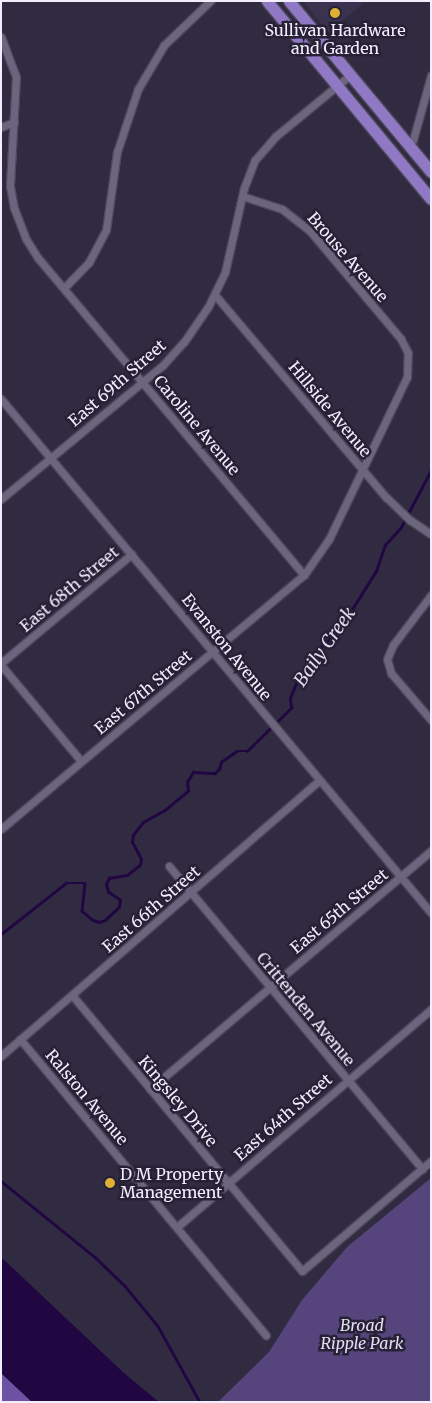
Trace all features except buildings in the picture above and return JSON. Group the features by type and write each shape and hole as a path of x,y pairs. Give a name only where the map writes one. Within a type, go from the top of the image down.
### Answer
{"main road":[{"path":"267,1 431,199"},
{"path":"290,1 431,172"}],"street":[{"path":"64,288 89,262 106,230 117,152 138,89 164,44 210,1"},
{"name":"Caroline Avenue","path":"1,37 15,74 10,190 23,234 64,288 304,576"},
{"name":"East 69th Street","path":"1,499 143,382 184,342 215,295 231,252 242,196 252,166 266,145 350,75"},
{"path":"414,140 429,90 431,75"},
{"path":"1,127 14,122"},
{"path":"1,186 10,190"},
{"name":"Brouse Avenue","path":"242,196 282,209 310,231 400,337 409,364"},
{"name":"Hillside Avenue","path":"215,295 362,470 403,514 431,534"},
{"name":"East 67th Street","path":"1,829 304,576 326,545 406,380 409,364"},
{"name":"Evanston Avenue","path":"1,398 318,781 431,913"},
{"name":"East 68th Street","path":"1,664 132,554"},
{"path":"431,595 393,645 387,657 391,673 431,720"},
{"path":"1,664 81,761"},
{"name":"East 66th Street","path":"1,1056 318,781"},
{"name":"East 65th Street","path":"150,1089 431,850"},
{"name":"Crittenden Avenue","path":"169,866 422,1169"},
{"name":"Kingsley Drive","path":"72,995 302,1271 422,1169"},
{"name":"East 64th Street","path":"177,1227 431,1009"},
{"name":"Ralston Avenue","path":"20,1039 266,1335"},
{"path":"422,1169 431,1161"}],"shaded area":[{"path":"303,1 365,1 365,2 328,32"},
{"path":"1,1257 124,1373 159,1402 32,1402 1,1373"},
{"path":"1,1373 32,1402 2,1402"}],"green space":[{"name":"Broad Ripple Park","path":"431,1178 431,1402 218,1402 269,1352 302,1300 347,1247"}],"waterway":[{"name":"Baily Creek","path":"1,934 66,883 85,883 82,911 93,920 99,922 105,920 119,907 120,900 108,892 106,884 109,878 127,875 140,865 141,859 132,842 133,835 143,822 165,810 188,791 187,782 193,772 215,773 219,769 221,762 237,751 247,751 291,708 290,698 297,681 319,649 339,630 376,571 385,545 401,527 431,470"},
{"path":"1,1181 95,1257 125,1286 158,1326 200,1402"}],"place":[{"name":"Sullivan Hardware and Garden","path":"335,13"},
{"name":"D M Property Management","path":"110,1183"}]}
